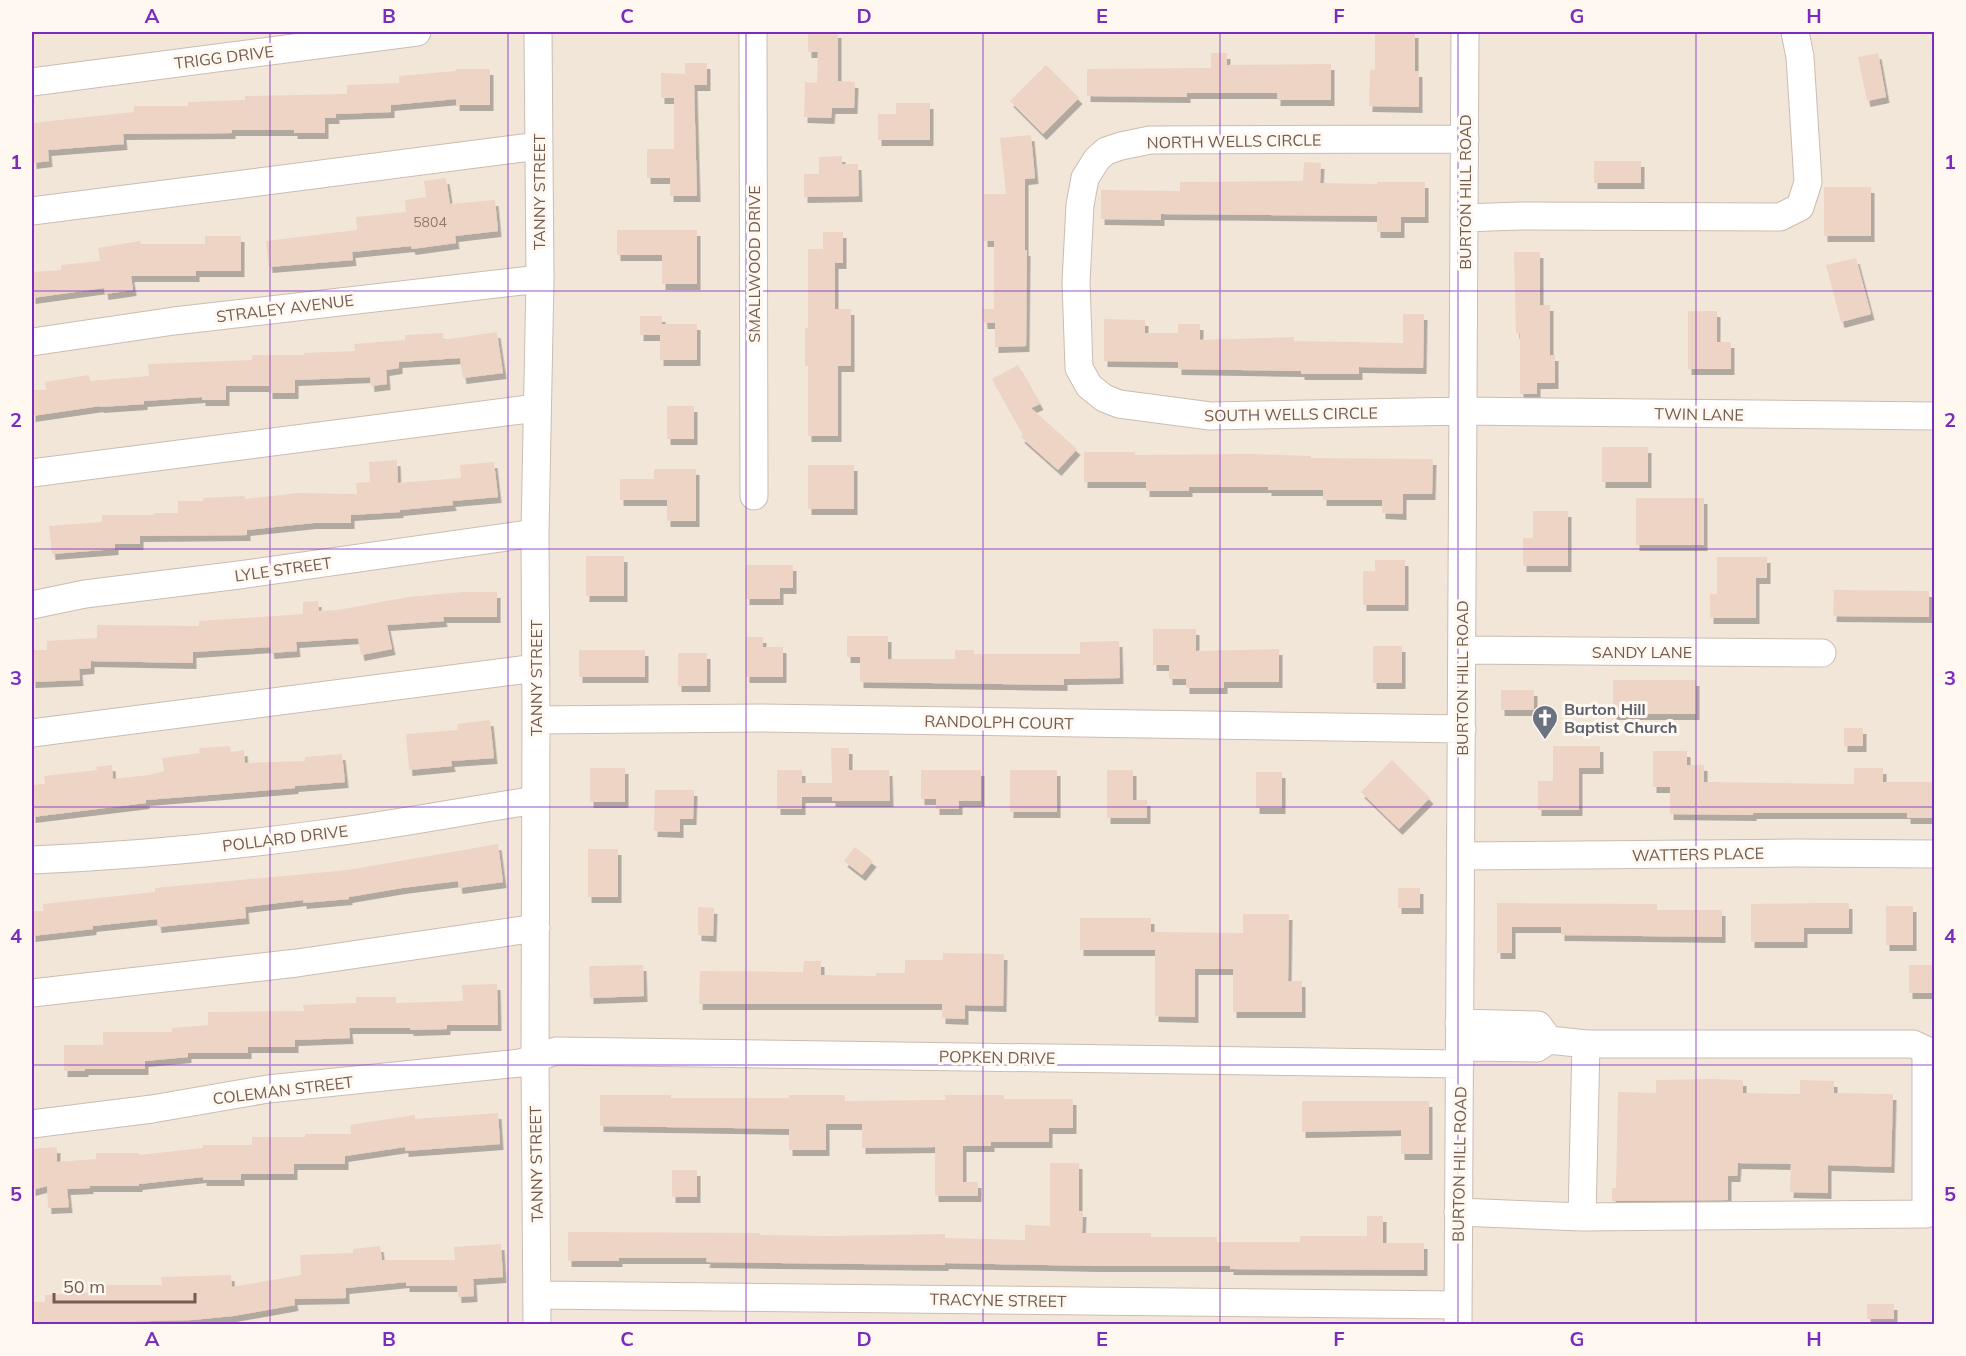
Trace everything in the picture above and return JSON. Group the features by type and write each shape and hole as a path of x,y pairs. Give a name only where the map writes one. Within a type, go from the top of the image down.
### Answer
{"street":[{"name":"TRIGG DRIVE","path":"32,82 417,32"},
{"name":"TANNY STREET","path":"537,1324 534,1058 535,533 540,279 538,32"},
{"name":"SMALLWOOD DRIVE","path":"753,32 754,496"},
{"name":"BURTON HILL ROAD","path":"1458,1315 1466,32"},
{"path":"1464,218 1520,216 1780,217 1800,207 1808,182 1800,57 1795,32"},
{"name":"NORTH WELLS CIRCLE","path":"1119,404 1104,398 1089,386 1079,368 1076,282 1080,205 1085,178 1097,159 1106,151 1150,141 1465,139"},
{"path":"32,211 539,146"},
{"name":"STRALEY AVENUE","path":"32,342 174,321 540,279"},
{"name":"SOUTH WELLS CIRCLE","path":"1119,404 1210,417 1463,411"},
{"path":"32,473 537,408"},
{"name":"TWIN LANE","path":"1463,411 1935,416"},
{"name":"LYLE STREET","path":"32,605 85,594 239,575 535,533"},
{"name":"SANDY LANE","path":"1462,650 1822,653"},
{"path":"32,733 536,668"},
{"name":"RANDOLPH COURT","path":"536,720 761,718 1462,729"},
{"name":"POLLARD DRIVE","path":"32,860 99,857 213,847 322,834 536,800"},
{"name":"WATTERS PLACE","path":"1461,856 1935,854"},
{"path":"32,993 297,963 536,928"},
{"name":"POPKEN DRIVE","path":"534,1058 556,1051 1460,1044 1538,1025 1549,1040 1586,1044"},
{"path":"1458,1212 1582,1218 1926,1214 1926,1050 1913,1044 1586,1044 1582,1218"},
{"name":"COLEMAN STREET","path":"32,1124 152,1109 268,1089 520,1063 534,1058"},
{"name":"TRACYNE STREET","path":"538,1295 1458,1315"}],"shaded area":[{"path":"32,32 1934,32 1934,1324 32,1324"}],"building":[{"path":"808,32 838,32 838,81 855,82 854,108 832,108 831,118 804,117 805,82 817,83 818,52 808,52"},
{"path":"1375,32 1415,32 1415,71 1419,71 1419,107 1369,106 1370,70 1375,70"},
{"path":"1211,53 1227,53 1227,65 1331,64 1331,100 1277,100 1277,93 1187,93 1187,97 1087,96 1087,69 1211,68"},
{"path":"1878,53 1886,97 1867,101 1858,57"},
{"path":"685,63 707,63 707,85 694,85 697,196 670,196 670,178 647,178 647,149 674,149 674,98 661,98 661,73 685,74"},
{"path":"1046,65 1079,98 1043,134 1010,101"},
{"path":"456,69 490,69 490,105 456,105 456,99 391,105 391,112 336,114 336,118 325,118 325,133 294,133 294,130 232,130 232,133 123,134 124,144 48,150 49,161 33,163 32,123 134,112 134,106 188,106 188,102 245,100 245,96 347,94 347,85 399,83 399,76 456,71"},
{"path":"896,103 930,103 930,140 878,140 878,114 896,114"},
{"path":"1031,135 1035,178 1025,179 1026,346 995,347 995,323 984,323 983,309 994,309 994,241 984,241 984,194 1006,194 1000,138"},
{"path":"842,156 842,164 858,164 859,196 804,197 804,174 819,174 819,157"},
{"path":"1594,161 1641,161 1641,183 1594,183"},
{"path":"1304,162 1321,163 1320,183 1425,182 1425,217 1401,217 1401,232 1377,232 1377,216 1161,214 1161,220 1101,219 1101,190 1180,191 1180,182 1303,181"},
{"path":"446,178 450,204 495,200 498,231 455,236 456,243 412,249 411,246 352,252 353,260 269,267 266,241 357,230 356,217 406,212 405,200 426,197 424,181"},
{"path":"1824,187 1871,187 1871,236 1824,236"},
{"path":"617,230 697,230 697,284 662,284 662,255 617,255"},
{"path":"823,232 843,232 843,263 835,263 835,309 851,309 851,366 838,366 838,436 808,436 808,366 805,366 805,328 808,328 808,249 823,249"},
{"path":"205,236 241,236 241,271 196,271 196,276 131,276 133,290 105,294 104,288 32,298 32,272 61,270 61,265 100,261 98,248 140,241 141,244 205,244"},
{"path":"1514,252 1540,252 1540,305 1550,305 1550,355 1555,355 1555,383 1537,383 1537,394 1520,394 1520,333 1516,333"},
{"path":"1856,258 1871,314 1841,322 1826,265"},
{"path":"1688,311 1717,311 1717,342 1731,342 1731,369 1688,369"},
{"path":"1403,314 1424,314 1423,368 1359,367 1359,374 1301,374 1301,371 1178,369 1178,362 1104,361 1104,319 1145,320 1145,333 1178,333 1178,324 1200,324 1200,340 1294,337 1294,341 1403,343"},
{"path":"640,316 662,316 662,324 697,324 697,360 660,360 660,335 640,335"},
{"path":"497,332 503,373 463,378 460,358 399,362 399,368 386,370 387,384 371,386 370,377 295,380 295,393 269,393 269,386 226,386 226,400 202,400 202,397 144,401 144,404 100,406 32,416 32,390 46,390 45,382 89,375 90,381 149,376 148,364 252,360 252,355 304,355 304,353 355,351 354,344 405,340 405,335 443,333 443,340"},
{"path":"1018,365 1040,404 1031,408 1077,449 1058,470 1021,437 1023,434 992,379"},
{"path":"667,406 694,406 694,439 667,439"},
{"path":"1602,447 1648,447 1648,482 1602,482"},
{"path":"1084,452 1135,452 1135,455 1252,454 1311,456 1311,458 1433,459 1432,494 1403,494 1403,514 1382,513 1382,500 1323,500 1323,490 1189,487 1189,491 1146,491 1146,482 1084,482"},
{"path":"397,460 398,483 461,478 460,465 494,462 498,497 452,501 453,505 400,510 400,512 351,515 351,523 313,523 247,530 247,535 140,536 140,544 115,544 115,549 52,554 49,526 102,522 102,515 178,513 178,501 203,501 203,498 245,496 245,499 298,493 357,494 356,483 370,482 369,462"},
{"path":"808,465 854,465 854,509 808,509"},
{"path":"654,469 696,469 696,521 667,521 667,500 620,500 620,479 654,479"},
{"path":"1636,498 1704,498 1704,545 1636,545"},
{"path":"1533,511 1568,511 1568,566 1523,566 1523,538 1533,538"},
{"path":"586,556 624,556 624,596 586,596"},
{"path":"1717,557 1767,557 1767,578 1756,578 1756,618 1710,618 1710,594 1717,594"},
{"path":"1375,560 1405,560 1405,605 1363,605 1363,571 1375,571"},
{"path":"746,565 793,565 793,588 780,588 780,599 746,599"},
{"path":"1834,590 1929,591 1929,617 1833,616"},
{"path":"463,592 497,592 497,617 443,617 444,621 387,625 392,649 361,655 358,638 296,642 297,651 271,653 270,647 193,652 193,663 91,661 91,668 79,669 80,680 32,682 32,650 47,650 47,641 97,638 97,625 199,626 199,621 303,614 303,602 318,601 319,611 338,610 408,597"},
{"path":"1153,629 1196,629 1196,651 1279,649 1279,682 1224,682 1224,688 1186,688 1186,679 1169,679 1169,665 1153,665"},
{"path":"847,636 888,636 888,659 955,659 955,650 974,650 974,654 1080,654 1080,642 1119,641 1120,678 1064,679 1064,685 860,682 860,657 847,657"},
{"path":"746,637 763,637 763,647 783,647 783,677 746,677"},
{"path":"1373,646 1402,646 1402,683 1373,683"},
{"path":"579,650 645,650 645,677 579,677"},
{"path":"678,653 707,653 707,686 678,686"},
{"path":"1613,680 1696,680 1696,714 1613,714"},
{"path":"1501,690 1534,690 1534,710 1501,710"},
{"path":"490,720 494,758 451,761 452,766 409,770 406,734 458,730 457,724"},
{"path":"1844,728 1863,728 1863,746 1844,746"},
{"path":"230,746 231,752 244,750 245,763 305,761 305,757 342,754 345,782 146,800 146,803 32,817 32,785 45,784 44,776 97,770 96,767 112,765 113,779 149,775 164,771 162,758 200,753 199,748"},
{"path":"1553,746 1600,746 1600,768 1579,768 1579,810 1538,810 1538,781 1553,781"},
{"path":"831,748 849,748 849,770 889,770 890,801 832,801 832,797 802,797 802,809 777,809 777,770 802,770 802,783 832,783"},
{"path":"1653,751 1687,751 1687,765 1704,765 1704,782 1854,784 1854,768 1883,768 1883,782 1933,782 1935,818 1907,818 1907,813 1670,814 1670,787 1653,787"},
{"path":"1392,760 1430,798 1399,829 1361,792"},
{"path":"590,768 625,768 625,802 590,802"},
{"path":"921,770 981,770 981,801 959,801 959,809 936,809 936,799 921,799"},
{"path":"1010,770 1057,770 1057,812 1010,812"},
{"path":"1107,770 1133,770 1133,800 1147,800 1147,818 1107,818"},
{"path":"1256,772 1282,772 1282,808 1256,808"},
{"path":"655,790 694,790 693,819 680,819 680,832 654,831"},
{"path":"498,844 503,882 459,888 458,881 402,888 349,897 349,899 303,903 303,900 245,907 246,918 158,927 157,919 32,936 32,911 44,911 43,904 155,892 155,888 348,870"},
{"path":"855,847 873,861 862,875 844,861"},
{"path":"588,849 618,849 618,897 588,897"},
{"path":"1398,888 1420,888 1420,908 1398,908"},
{"path":"1497,903 1657,904 1657,910 1722,910 1722,937 1561,935 1561,927 1512,927 1512,953 1497,953"},
{"path":"1849,903 1849,928 1804,928 1804,942 1751,942 1751,904"},
{"path":"1886,906 1913,906 1913,945 1886,945"},
{"path":"698,907 714,908 713,936 698,935"},
{"path":"1243,914 1289,914 1288,981 1302,981 1302,1012 1233,1012 1233,969 1195,969 1195,1017 1155,1016 1155,950 1080,950 1080,918 1151,918 1151,932 1243,933"},
{"path":"943,953 1004,954 1003,1006 965,1005 965,1019 942,1018 942,1004 699,1004 700,971 803,972 804,961 821,961 821,975 876,976 876,973 905,973 905,960 943,960"},
{"path":"643,965 644,996 590,998 589,966"},
{"path":"1909,965 1933,965 1933,993 1909,993"},
{"path":"497,984 498,1025 447,1025 447,1029 410,1030 410,1028 349,1028 350,1038 295,1040 295,1047 248,1047 248,1053 188,1053 188,1057 145,1061 145,1069 64,1071 64,1045 103,1045 103,1032 172,1032 172,1028 208,1025 208,1012 304,1011 303,1005 356,1003 356,997 396,997 396,1003 463,1001 462,985"},
{"path":"1656,1080 1743,1080 1743,1093 1800,1094 1800,1080 1834,1081 1834,1093 1893,1094 1891,1167 1828,1165 1828,1193 1790,1192 1791,1164 1738,1163 1737,1176 1728,1176 1728,1200 1612,1201 1612,1188 1616,1188 1618,1092 1656,1093"},
{"path":"600,1095 671,1095 671,1098 789,1098 789,1095 845,1095 845,1101 946,1100 945,1095 1004,1095 1004,1099 1073,1099 1073,1128 1049,1128 1049,1142 991,1142 991,1146 963,1146 963,1182 978,1182 978,1196 935,1196 935,1147 862,1148 862,1124 826,1124 826,1150 789,1150 789,1129 600,1126"},
{"path":"1302,1101 1429,1101 1429,1154 1401,1154 1401,1130 1302,1132"},
{"path":"498,1113 500,1144 405,1151 405,1147 345,1156 345,1164 294,1164 294,1174 241,1174 241,1180 203,1180 203,1177 139,1184 139,1186 90,1186 90,1188 67,1189 69,1207 48,1208 47,1186 32,1190 32,1149 57,1147 57,1162 96,1159 96,1153 139,1153 139,1155 203,1148 203,1145 252,1145 252,1137 351,1134 350,1125 415,1115 415,1119"},
{"path":"1050,1163 1079,1163 1079,1211 1083,1211 1082,1233 1151,1233 1151,1237 1217,1237 1217,1242 1300,1242 1300,1236 1367,1236 1367,1216 1383,1216 1383,1243 1424,1243 1424,1270 1230,1269 1230,1266 706,1262 707,1258 619,1258 619,1261 568,1261 568,1232 760,1233 760,1235 830,1236 945,1234 945,1238 1025,1240 1025,1225 1050,1226"},
{"path":"672,1170 697,1170 697,1197 672,1197"},
{"path":"501,1244 503,1277 473,1279 474,1296 458,1297 457,1286 406,1286 406,1282 346,1288 346,1298 294,1299 295,1305 233,1316 192,1320 32,1324 32,1302 45,1302 45,1295 99,1292 99,1285 162,1285 161,1277 231,1275 232,1287 301,1275 300,1255 353,1253 353,1249 380,1246 382,1260 455,1260 454,1247"},
{"path":"1867,1304 1894,1304 1894,1319 1867,1319"}],"place":[{"name":"Burton Hill Baptist Church","path":"1545,741"}]}
